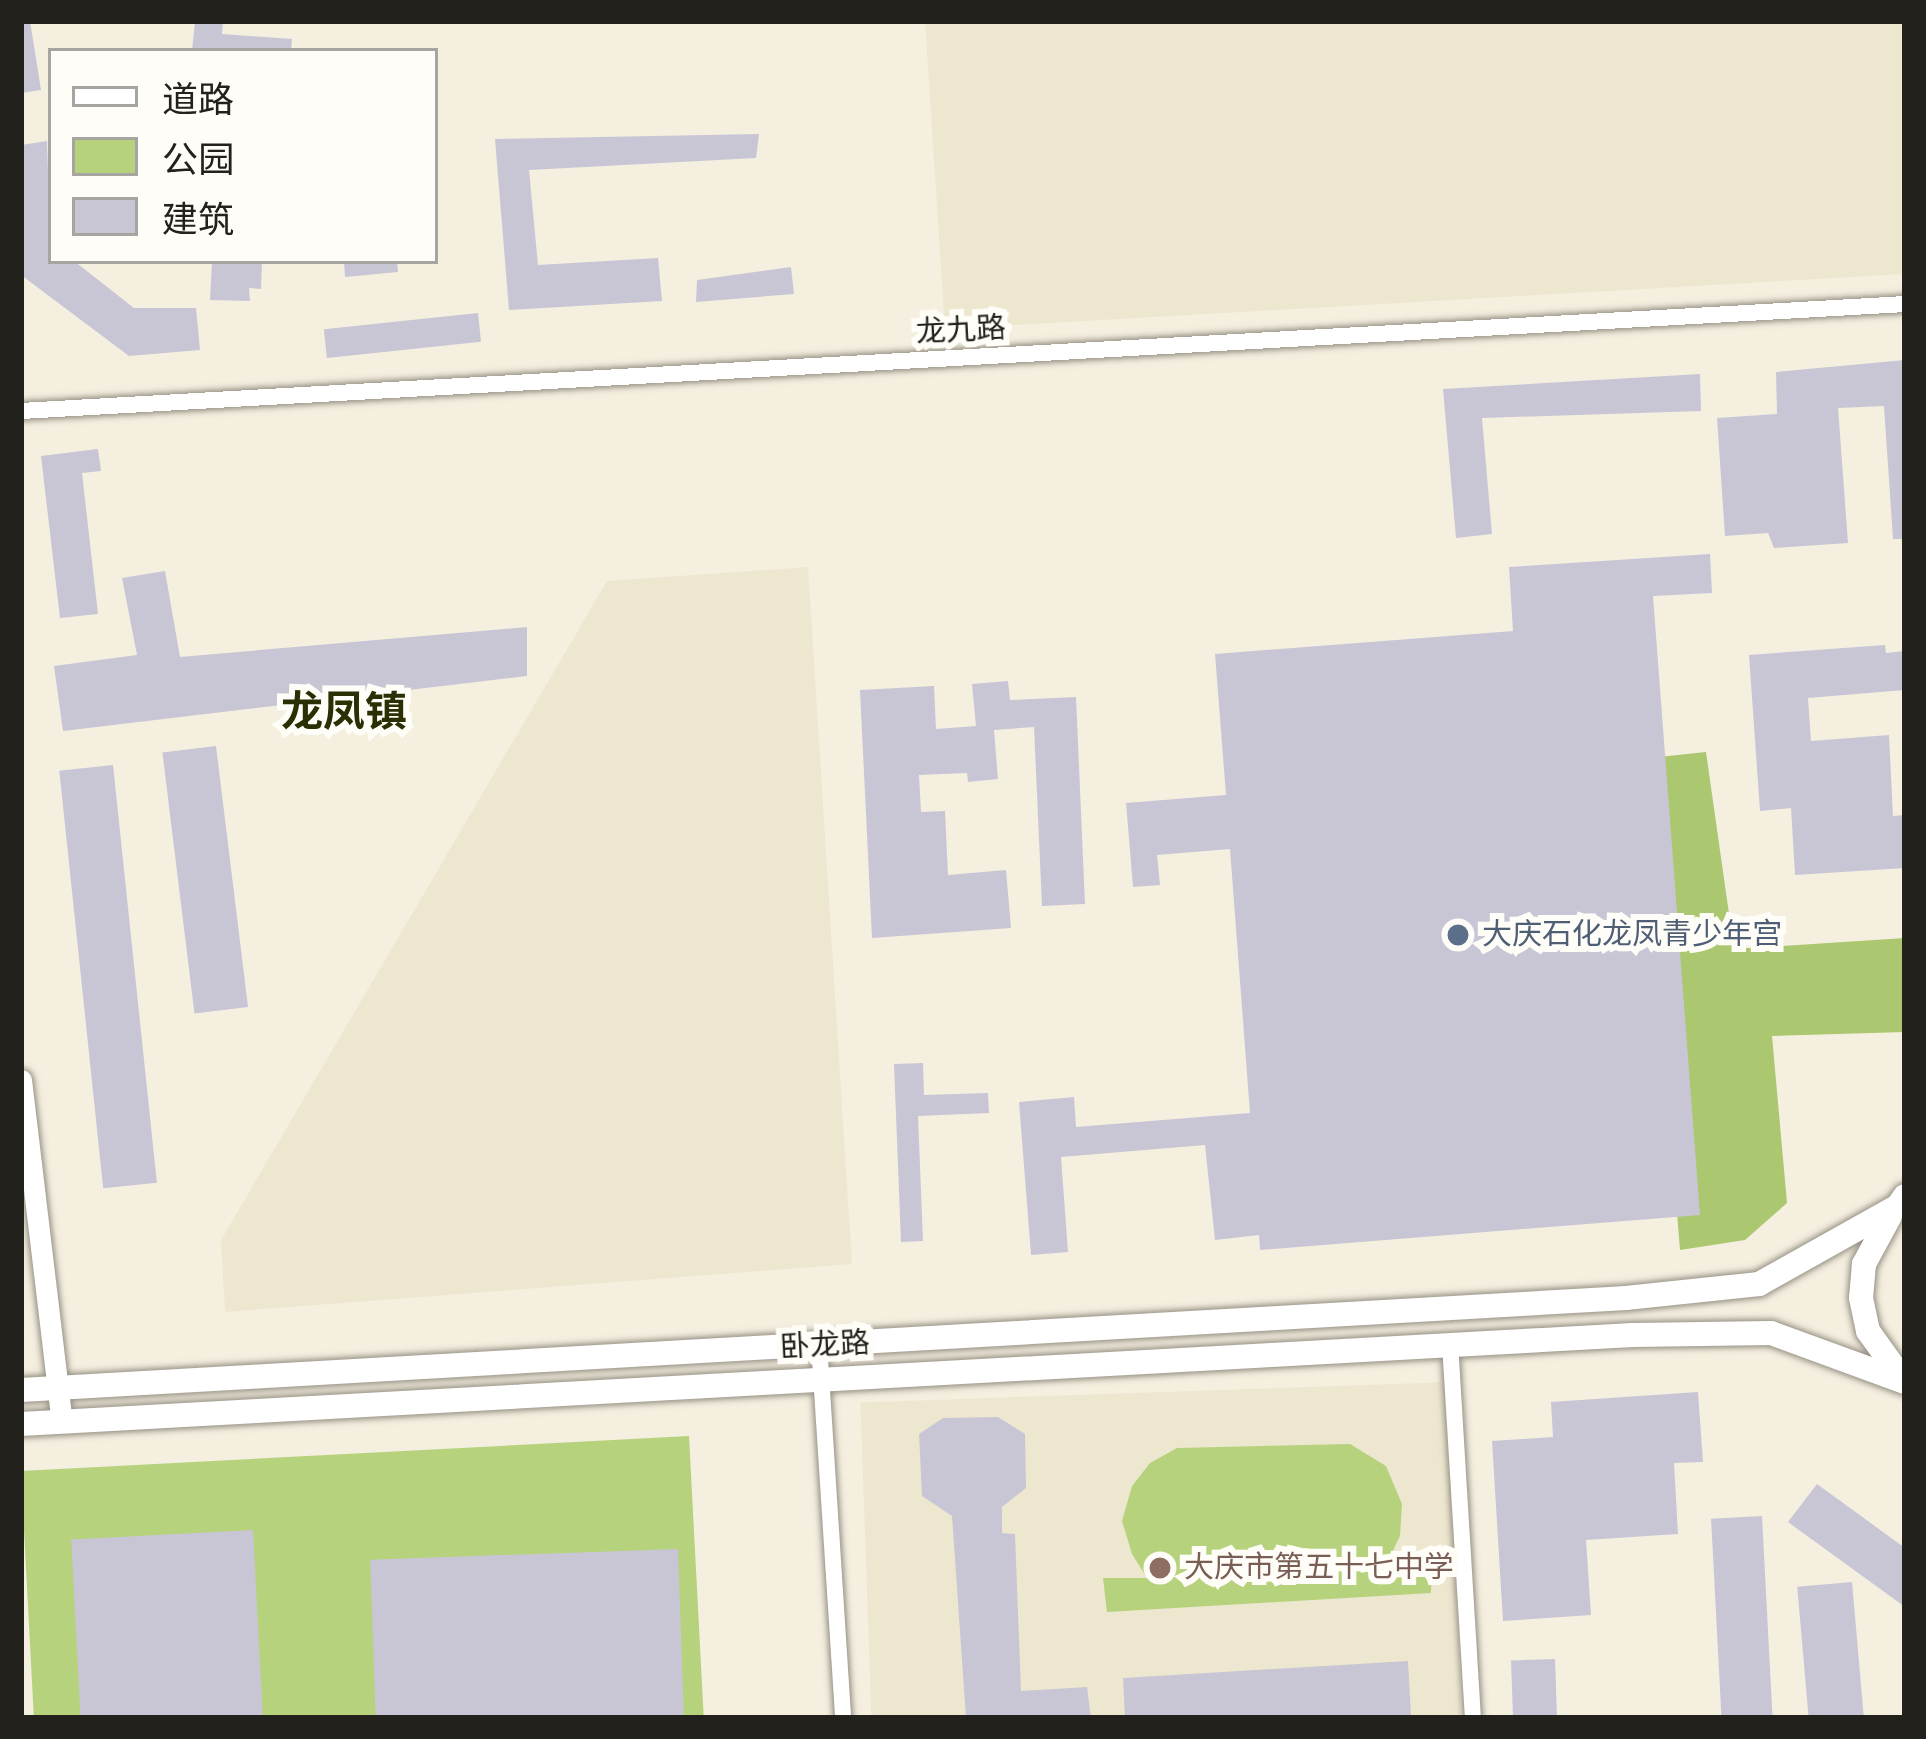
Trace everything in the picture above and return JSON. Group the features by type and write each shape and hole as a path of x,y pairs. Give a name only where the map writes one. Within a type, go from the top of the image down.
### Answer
{"main road":[{"name":"卧龙路","path":"21,1390 1626,1298 1760,1284 1903,1201"},
{"path":"1903,1201 1870,1248 1861,1298 1868,1331 1884,1360 1905,1381"},
{"name":"卧龙路","path":"21,1424 821,1376 1633,1335 1771,1333 1905,1381"}],"street":[{"name":"龙九路","path":"21,411 1905,304"},
{"path":"21,1080 62,1422"},
{"path":"1450,1342 1473,1718"},
{"path":"819,1344 843,1718"}],"shaded area":[{"path":"925,21 1905,21 1905,274 945,329"},
{"path":"808,567 852,1264 225,1312 221,1240 607,581"},
{"name":"大庆市第五十七中学","path":"1449,1382 1461,1718 871,1718 860,1403"}],"green space":[{"path":"1706,752 1734,949 1905,938 1905,1032 1772,1036 1787,1203 1745,1240 1680,1250 1640,759"},
{"path":"689,1436 704,1718 34,1718 21,1471"},
{"path":"1350,1444 1386,1466 1402,1504 1400,1536 1386,1565 1432,1561 1431,1593 1107,1612 1103,1578 1147,1578 1132,1554 1122,1521 1132,1486 1150,1463 1177,1448"}],"building":[{"path":"21,21 30,21 41,90 21,93"},
{"path":"195,21 223,21 222,34 292,39 291,48 192,48"},
{"path":"759,134 756,158 529,170 538,265 658,258 662,301 509,310 495,139"},
{"path":"47,141 48,264 78,264 134,308 196,308 200,350 129,356 21,275 21,145"},
{"path":"212,264 262,264 261,289 249,288 250,301 210,300"},
{"path":"344,264 397,264 398,272 345,277"},
{"path":"791,267 794,294 696,302 697,280"},
{"path":"478,313 481,342 327,358 324,329"},
{"path":"1905,360 1905,539 1893,539 1884,406 1838,408 1848,543 1774,548 1768,533 1725,536 1717,418 1777,414 1776,372"},
{"path":"1700,374 1701,411 1482,418 1492,534 1456,538 1443,389"},
{"path":"98,449 101,471 82,473 98,614 60,618 41,456"},
{"name":"大庆石化龙凤青少年宫","path":"1710,554 1712,593 1653,596 1700,1215 1260,1250 1259,1235 1215,1240 1205,1145 1061,1157 1068,1252 1031,1255 1019,1102 1074,1097 1076,1127 1250,1113 1230,849 1157,855 1160,885 1133,887 1126,803 1226,795 1215,654 1513,631 1509,567"},
{"path":"165,571 180,657 527,627 527,676 63,731 54,666 137,655 122,578"},
{"path":"1885,645 1886,653 1905,651 1905,690 1808,698 1811,741 1889,735 1893,816 1905,815 1905,868 1795,875 1791,808 1760,811 1749,655"},
{"path":"1008,681 1010,700 1076,697 1085,904 1042,906 1034,727 994,730 998,779 968,782 967,773 919,775 921,812 945,811 948,875 1006,870 1011,928 872,938 860,690 934,686 936,729 976,726 972,684"},
{"path":"216,746 248,1007 194,1014 162,753"},
{"path":"113,765 157,1183 103,1188 59,771"},
{"path":"923,1063 924,1095 988,1093 989,1113 918,1116 923,1241 901,1242 894,1064"},
{"path":"1698,1392 1703,1462 1674,1463 1678,1534 1586,1540 1591,1615 1503,1621 1492,1441 1553,1437 1551,1402"},
{"path":"998,1417 1025,1434 1026,1488 1002,1507 1002,1533 1015,1534 1021,1691 1087,1687 1091,1718 966,1718 952,1516 922,1496 919,1434 943,1418"},
{"path":"1817,1484 1905,1548 1905,1607 1788,1522"},
{"path":"1762,1516 1773,1718 1722,1718 1711,1519"},
{"path":"253,1530 263,1718 81,1718 71,1540"},
{"path":"678,1549 684,1718 376,1718 370,1560"},
{"path":"1852,1582 1864,1717 1809,1718 1797,1587"},
{"path":"1555,1659 1557,1718 1513,1718 1511,1661"},
{"path":"1408,1661 1411,1715 1125,1718 1123,1678"}],"place":[{"name":"大庆石化龙凤青少年宫","path":"1458,935"},
{"name":"大庆市第五十七中学","path":"1160,1568"}],"district":[{"name":"龙凤镇","path":"344,713"}]}
